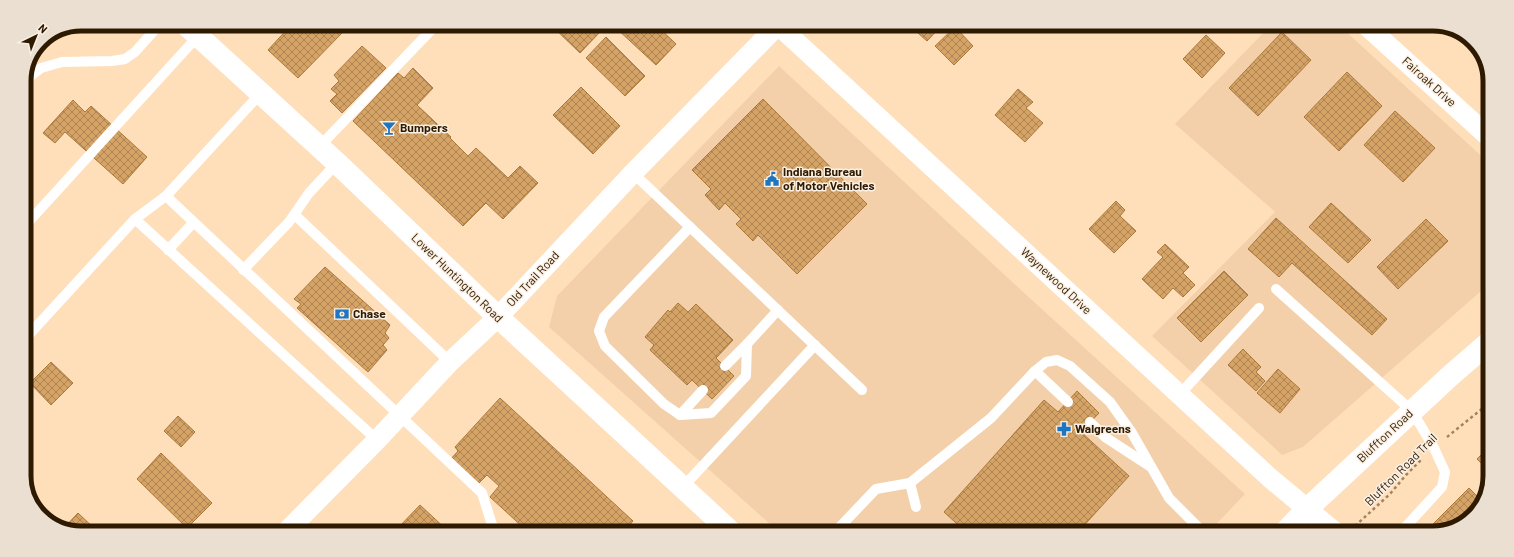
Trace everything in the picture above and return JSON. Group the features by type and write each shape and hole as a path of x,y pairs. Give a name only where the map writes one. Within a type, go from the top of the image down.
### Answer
{"main road":[{"name":"Lower Huntington Road","path":"193,31 337,163 498,317 723,526"},
{"name":"Bluffton Road","path":"1291,526 1412,411 1483,349"}],"street":[{"name":"Old Trail Road","path":"291,526 377,440 450,362 498,317 633,173 773,31"},
{"name":"Waynewood Drive","path":"783,31 1270,478 1307,509 1338,526"},
{"name":"Fairoak Drive","path":"1372,31 1483,131"}],"lane":[{"path":"32,75 41,68 62,62 112,61 124,59 135,52 154,31"},
{"path":"31,219 191,31"},
{"path":"319,147 430,31"},
{"path":"32,331 135,219 166,196 261,93"},
{"path":"243,270 295,215 309,193 337,163"},
{"path":"633,173 862,390"},
{"path":"166,196 482,493 492,526"},
{"path":"295,215 450,362"},
{"path":"135,219 377,440"},
{"path":"168,250 193,223"},
{"path":"690,228 604,317 599,332 605,346 664,404 680,415 711,413 746,376 747,344"},
{"path":"1276,289 1412,411 1434,448 1445,472 1442,487 1406,526"},
{"path":"1180,394 1259,308"},
{"path":"725,366 778,310"},
{"path":"682,488 815,345"},
{"path":"841,526 876,489 910,483 991,418 1035,371 1046,362 1058,360 1070,366 1110,402 1132,433 1169,498 1198,526"},
{"path":"1035,371 1068,402"},
{"path":"680,415 703,390"},
{"path":"1090,422 1105,437 1152,468"},
{"path":"910,483 916,507"}],"path":[{"name":"Bluffton Road Trail","path":"1350,526 1390,494 1406,475 1434,448 1483,408"}],"shaded area":[{"path":"1265,31 1345,31 1483,157 1483,289 1303,447 1282,455 1152,336 1275,212 1175,124"},
{"path":"779,66 1021,290 1245,494 1215,526 772,526 549,327 557,296"}],"building":[{"path":"286,31 340,31 342,33 298,78 268,50"},
{"path":"557,31 600,32 580,53"},
{"path":"619,31 662,31 676,44 656,65"},
{"path":"916,31 936,31 927,41"},
{"path":"951,31 959,31 973,46 954,65 935,46"},
{"path":"1282,32 1311,60 1258,116 1229,88"},
{"path":"1206,35 1225,53 1202,78 1183,59"},
{"path":"606,37 645,76 625,96 586,58"},
{"path":"362,46 386,68 342,113 330,101 337,94 331,89 339,81 334,75"},
{"path":"413,68 433,88 417,105 451,137 450,138 468,156 476,148 508,178 520,166 538,183 503,219 486,203 463,226 353,121 398,73 404,78"},
{"path":"1347,72 1382,106 1339,151 1304,117"},
{"path":"581,87 620,126 593,154 553,115"},
{"path":"1018,89 1033,102 1026,108 1043,123 1025,142 995,115"},
{"name":"Indiana Bureau of Motor Vehicles","path":"763,99 867,204 797,274 758,235 753,241 736,224 741,219 725,203 719,210 705,195 711,189 692,170"},
{"path":"73,100 85,112 91,106 147,157 123,184 65,132 55,143 43,133"},
{"path":"1395,111 1435,148 1403,182 1364,145"},
{"path":"1116,201 1125,210 1120,216 1136,231 1114,253 1089,229"},
{"path":"1331,203 1371,240 1348,263 1309,227"},
{"path":"1276,218 1387,319 1372,335 1292,263 1279,277 1248,249"},
{"path":"1426,219 1448,241 1398,289 1377,267"},
{"path":"1165,244 1189,267 1183,273 1195,285 1183,297 1173,288 1163,299 1142,279 1163,257 1157,252"},
{"name":"Chase","path":"325,267 390,325 385,333 389,338 383,345 387,350 368,372 297,308 301,304 294,299"},
{"path":"1224,271 1248,295 1201,342 1177,318"},
{"path":"678,303 688,312 696,304 733,340 716,358 734,376 712,399 692,380 687,385 650,350 654,345 645,337 668,310 670,312"},
{"path":"1243,349 1261,367 1256,372 1265,381 1256,391 1228,365"},
{"path":"51,362 73,383 51,405 31,384 31,382"},
{"path":"1278,369 1300,389 1280,413 1257,393"},
{"name":"Walgreens","path":"1077,391 1099,413 1081,432 1129,476 1083,526 959,526 944,512 1044,400 1058,412"},
{"path":"500,398 633,521 628,526 522,526 490,497 499,486 487,475 476,486 449,461 458,451 455,447"},
{"path":"178,416 195,432 181,447 164,431"},
{"path":"161,453 212,503 189,526 185,526 137,479"},
{"path":"1483,453 1483,465 1477,459"},
{"path":"1469,488 1478,497 1469,512 1464,516 1443,525 1435,526 1433,524"},
{"path":"420,505 443,526 400,526"},
{"path":"78,513 92,526 80,526 68,524"}],"place":[{"name":"Bumpers","path":"389,128"},
{"name":"Indiana Bureau of Motor Vehicles","path":"772,179"},
{"name":"Chase","path":"342,314"},
{"name":"Walgreens","path":"1064,429"}]}
